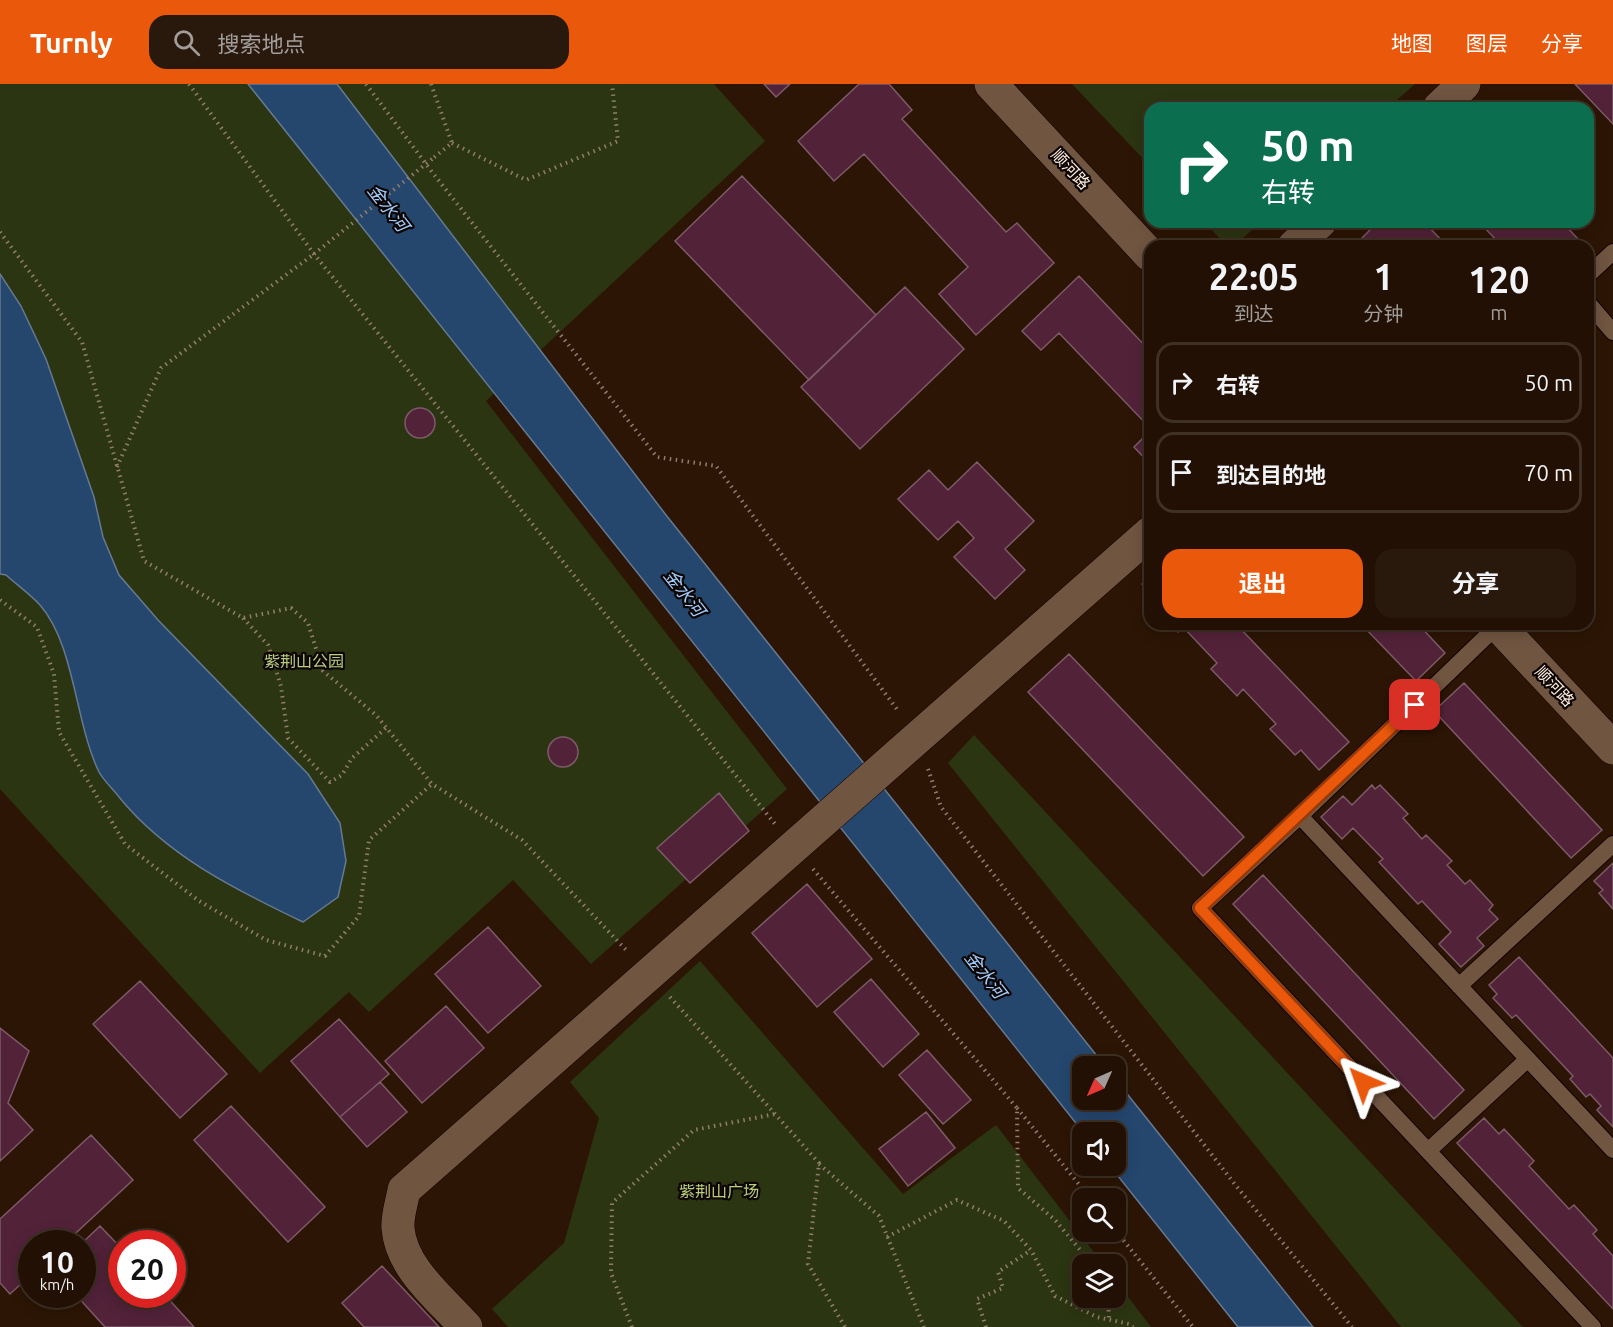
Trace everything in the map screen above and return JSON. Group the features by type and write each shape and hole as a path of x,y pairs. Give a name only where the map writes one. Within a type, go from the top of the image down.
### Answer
{"street":[{"name":"顺河路","path":"991,84 1144,249"},
{"path":"1445,102 1464,84"},
{"path":"1300,240 1314,228"},
{"path":"466,1327 408,1263 400,1245 397,1225 404,1190 1144,538"},
{"name":"顺河路","path":"1502,630 1613,748"}],"lane":[{"path":"1594,269 1613,252"},
{"path":"1594,310 1613,332"},
{"path":"1492,630 1300,816 1200,908 1593,1327"},
{"path":"1300,816 1613,1150"},
{"path":"1459,986 1613,844"},
{"path":"1428,1152 1528,1059"}],"path":[{"path":"189,84 314,254 801,841 1082,1188"},
{"path":"366,84 432,172 657,457 716,466 918,738 941,807 1237,1187 1352,1327"},
{"path":"431,84 452,143 526,180 618,141 612,84"},
{"path":"116,468 161,368 314,254 452,143"},
{"path":"0,232 82,342 144,561 243,618 268,645 281,686 288,738 330,782 342,775 352,758 386,728"},
{"path":"0,600 37,627 54,674 59,732 124,844 199,901 266,940 325,956 359,916 369,840 432,784"},
{"path":"243,618 291,608 308,623 323,671 376,715 432,784 522,840 649,975 819,1163 879,1216 924,1327"},
{"path":"1017,1108 1018,1188 1055,1220 1084,1254"},
{"path":"632,1327 611,1273 612,1203 694,1130 775,1114"},
{"path":"819,1163 808,1264 845,1327"},
{"path":"887,1237 957,1200 1004,1221 1031,1250 1055,1296 1097,1317 1133,1327"},
{"path":"1125,1242 1193,1327"},
{"path":"986,1327 977,1299 1003,1288 998,1272 1031,1250"},
{"path":"1108,1308 1109,1320"}],"green space":[{"name":"紫荆山公园","path":"0,84 714,84 765,141 486,401 787,789 591,964 513,880 369,1012 349,992 260,1073 0,789"},
{"path":"1072,84 1415,84 1395,102 1144,102 1144,160"},
{"path":"1210,228 1254,228 1241,240 1221,240"},
{"path":"974,735 1523,1327 1401,1327 948,763"},
{"name":"紫荆山广场","path":"700,961 903,1194 996,1125 1072,1224 1072,1242 1086,1242 1095,1254 1072,1254 1072,1308 1126,1308 1126,1294 1151,1327 508,1327 492,1309 564,1243 599,1118 570,1082"}],"water":[{"name":"金水河","path":"248,84 337,84 666,515 1097,1056 1072,1056 1072,1110 1126,1110 1126,1093 1313,1327 1238,1327 1118,1176 1126,1176 1126,1122 1075,1122"},
{"path":"0,274 21,306 46,359 94,497 103,537 119,575 158,620 308,774 340,823 346,861 338,897 303,922 204,870 159,837 119,797 99,772 91,752 68,662 52,622 32,597 6,575 0,574"}],"building":[{"path":"764,84 790,84 776,97"},
{"path":"859,84 889,84 912,110 902,119 1006,232 1017,223 1054,263 976,335 939,294 968,267 864,154 834,181 798,141"},
{"path":"1575,84 1613,84 1613,124 1594,102"},
{"path":"742,176 876,315 809,380 675,241"},
{"path":"1372,228 1430,228 1441,240 1364,240 1362,238"},
{"path":"1485,228 1568,228 1578,239 1577,240 1496,240"},
{"path":"1079,276 1144,345 1144,422 1059,333 1041,350 1022,331"},
{"path":"905,287 964,349 860,449 801,387"},
{"path":"420,408 431,412 435,423 431,434 420,438 409,434 405,423 409,412"},
{"path":"1144,437 1144,458 1134,447"},
{"path":"977,462 1034,521 1005,549 1025,570 995,599 954,557 974,538 958,521 938,540 898,499 929,470 948,490"},
{"path":"1186,630 1242,630 1349,742 1319,770 1301,750 1295,755 1270,729 1276,724 1243,689 1237,696 1211,669 1217,663"},
{"path":"1367,630 1424,630 1445,653 1416,681"},
{"path":"1069,654 1244,837 1203,876 1028,692"},
{"path":"1464,683 1602,830 1571,858 1434,711"},
{"path":"563,737 574,741 578,752 574,763 563,767 552,763 548,752 552,741"},
{"path":"1372,785 1375,789 1380,785 1408,814 1403,818 1422,839 1426,835 1452,861 1447,865 1465,884 1470,880 1493,905 1489,910 1498,919 1477,938 1484,946 1461,967 1439,944 1451,932 1422,901 1418,904 1379,862 1383,859 1353,828 1342,839 1321,817 1343,796 1352,805"},
{"path":"719,793 749,831 690,883 657,848"},
{"path":"1613,863 1613,909 1599,893 1603,890 1594,881"},
{"path":"1263,875 1464,1090 1434,1119 1233,904"},
{"path":"807,884 872,959 817,1007 752,933"},
{"path":"488,927 541,986 488,1033 435,974"},
{"path":"1519,957 1613,1058 1613,1127 1597,1110 1601,1106 1590,1094 1586,1097 1570,1079 1573,1076 1516,1015 1512,1018 1493,998 1497,994 1489,985"},
{"path":"871,979 919,1034 883,1067 834,1012"},
{"path":"140,981 227,1074 180,1118 93,1024"},
{"path":"446,1006 484,1048 422,1103 385,1061"},
{"path":"339,1019 389,1074 340,1117 291,1061"},
{"path":"0,1028 29,1051 8,1103 33,1130 0,1161"},
{"path":"927,1050 971,1100 943,1124 899,1075"},
{"path":"380,1082 407,1112 367,1147 340,1117"},
{"path":"231,1106 325,1207 288,1242 194,1140"},
{"path":"926,1112 955,1148 908,1186 879,1149"},
{"path":"1484,1118 1499,1134 1504,1129 1534,1161 1529,1166 1569,1209 1574,1205 1597,1230 1593,1234 1613,1256 1613,1309 1457,1143"},
{"path":"91,1135 133,1180 79,1230 18,1230 18,1287 10,1294 0,1283 0,1219"},
{"path":"100,1226 108,1234 108,1308 177,1308 194,1327 105,1327 88,1308 96,1308 96,1230"},
{"path":"382,1266 439,1327 364,1327 342,1303"}],"route":[{"path":"1363,1082 1200,908 1415,705"}]}
